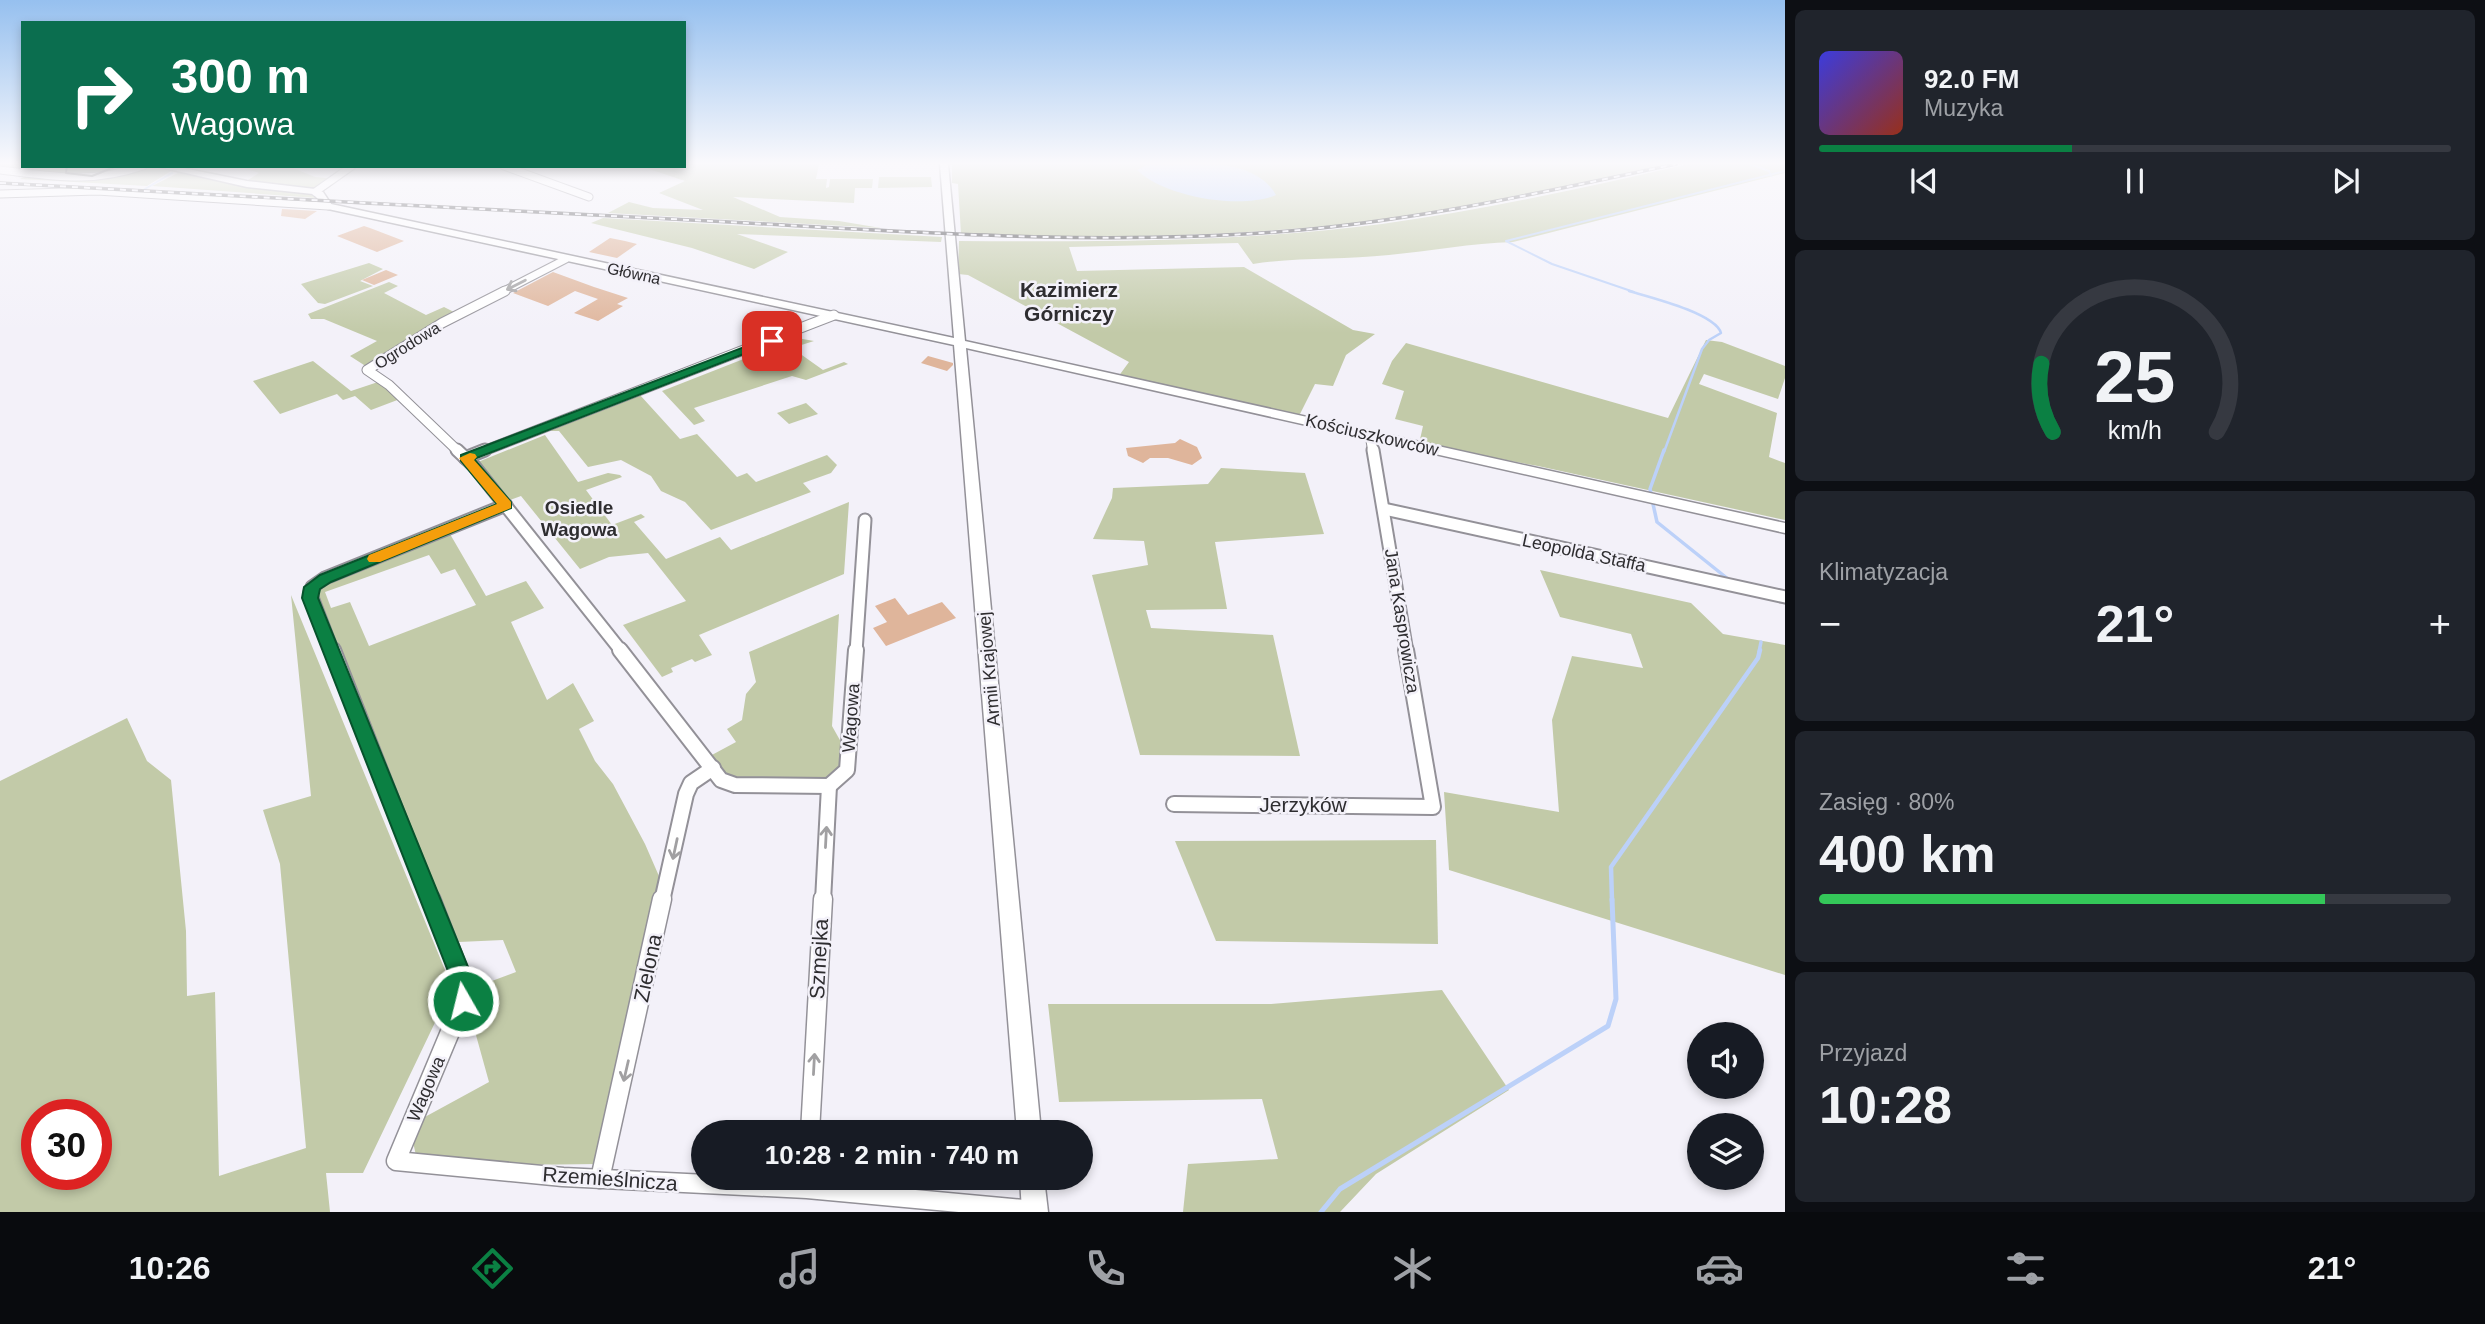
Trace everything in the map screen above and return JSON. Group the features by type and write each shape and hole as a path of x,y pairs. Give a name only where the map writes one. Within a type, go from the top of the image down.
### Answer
{"street":[{"name":"Główna","path":"393,221 960,343"},
{"name":"Armii Krajowej","path":"949,221 1027,1120"},
{"name":"Ogrodowa","path":"465,458 389,385 367,370 465,310 566,259"},
{"path":"829,786 735,785 721,780 506,505 465,458 834,315"},
{"name":"Kościuszkowców","path":"960,343 1785,528"},
{"path":"961,359 975,351 990,350"},
{"name":"Jana Kasprowicza","path":"1370,435 1433,807"},
{"name":"Wagowa","path":"396,1161 463,1001 464,984 310,593 312,587 325,578 506,505"},
{"name":"Leopolda Staffa","path":"1384,509 1785,597"},
{"name":"Wagowa","path":"829,786 847,770 865,520"},
{"name":"Zielona","path":"600,1179 686,793 691,783 713,768"},
{"name":"Szmejka","path":"811,1120 829,786"},
{"name":"Jerzyków","path":"1174,804 1433,807"},
{"name":"Rzemieślnicza","path":"396,1161 600,1179 691,1181"},
{"name":"Rzemieślnicza","path":"864,1190 1035,1211"},
{"path":"1033,1190 1035,1211"}],"green space":[{"path":"597,221 649,221 942,237 941,242 737,234 788,252 754,269 692,248 591,223"},
{"path":"746,221 833,221 881,228"},
{"path":"960,221 1376,221 1283,230 1176,235 961,234"},
{"path":"1404,221 1598,221 1513,242 1355,258 1253,264 1238,243 1069,247 1077,271 1244,267 1353,330 1375,334 1346,355 1333,386 1315,384 1298,418 1199,393 1118,377 1129,362 968,275 958,274 959,241 1224,238"},
{"path":"369,263 383,269 360,281 373,286 325,304 318,303 301,284"},
{"path":"389,282 398,286 384,293 426,315 444,307 456,313 370,366 350,356 377,341 324,319 311,319 308,314"},
{"path":"797,338 814,341 792,348 823,370 844,362 848,364 806,380 792,376 694,408 705,421 694,425 662,391"},
{"path":"1706,340 1722,342 1785,366 1785,378 1778,399 1704,374 1699,384 1777,413 1769,457 1785,463 1785,520 1538,466 1419,444 1423,426 1395,419 1404,391 1382,384 1392,361 1406,343 1668,418"},
{"path":"313,361 351,391 378,382 400,399 371,410 355,396 343,400 337,394 280,414 253,381"},
{"path":"640,395 680,439 697,434 737,477 747,473 756,482 827,455 837,465 831,473 803,483 811,492 711,530 685,502 661,491 651,476 621,460 588,467 559,431 549,431"},
{"path":"806,403 818,414 789,424 777,413"},
{"path":"545,435 578,482 608,473 622,477 586,490 612,525 641,514 645,517 634,522 666,559 720,537 731,550 849,502 844,574 699,635 712,655 695,662 692,659 671,668 673,672 662,677 623,625 686,601 648,553 609,557 580,569 521,496 507,501 478,462"},
{"path":"1221,468 1305,473 1324,534 1215,542 1227,609 1146,610 1151,628 1273,635 1300,756 1140,755 1092,575 1148,565 1144,541 1093,539 1112,498 1113,488 1208,484"},
{"path":"450,534 486,596 526,581 544,608 511,622 547,700 573,683 594,721 579,729 595,761 613,784 662,883 597,1164 519,1165 417,1160 413,1142 423,1118 489,1082 469,1010 473,988 516,972 503,940 459,942 314,586","holes":["429,555 441,574 455,569 476,605 369,646 350,602 331,608 325,592"]},
{"path":"1540,570 1691,603 1723,634 1785,645 1785,975 1449,870 1444,792 1559,812 1552,720 1572,656 1643,668 1631,634 1560,617"},
{"path":"291,595 452,987 363,1173 326,1173 330,1212 0,1212 0,781 127,718 147,761 171,780 186,931 187,996 215,992 219,1176 306,1148 280,864 263,810 311,796"},
{"path":"839,614 832,726 841,742 840,771 818,783 726,779 710,756 736,742 727,729 742,720 746,694 756,682 749,652"},
{"path":"1436,840 1438,944 1216,941 1175,841"},
{"path":"1442,990 1509,1090 1376,1174 1340,1212 1183,1212 1188,1164 1278,1159 1262,1099 1059,1102 1048,1004 1271,1004"}],"building":[{"path":"364,226 404,241 377,252 337,236"},
{"path":"610,238 637,244 617,258 589,252"},
{"path":"386,270 398,275 374,285 362,280"},
{"path":"553,272 628,298 617,304 623,306 598,321 574,313 598,299 575,291 548,306 513,293"},
{"path":"928,356 953,365 947,371 921,363"},
{"path":"1180,439 1197,447 1202,458 1192,465 1168,458 1150,458 1143,463 1128,456 1126,448 1175,443"},
{"path":"895,598 908,615 942,602 956,618 886,646 873,628 887,622 875,606"}],"waterway":[{"path":"1587,221 1506,241 1552,264 1634,292"},
{"path":"1629,291 1695,313 1707,319 1721,333 1709,340 1702,349 1664,452"},
{"path":"1651,493 1650,489 1664,450"},
{"path":"1653,504 1657,522 1728,579"},
{"path":"1759,652 1761,642"},
{"path":"1612,901 1611,867 1758,658 1760,650"},
{"path":"1321,1212 1340,1189 1608,1026 1616,999 1612,899"}],"railway":[{"path":"693,221 993,236 1135,238 1276,232 1380,221"}],"slow traffic":[{"path":"375,559 506,505 465,458 470,457"}],"district":[{"name":"Kazimierz Górniczy","path":"1069,302"},
{"name":"Osiedle Wagowa","path":"579,518"}],"route":[{"path":"463,1001 464,984 310,598 312,587 325,578 506,505 465,458 772,341"}]}
